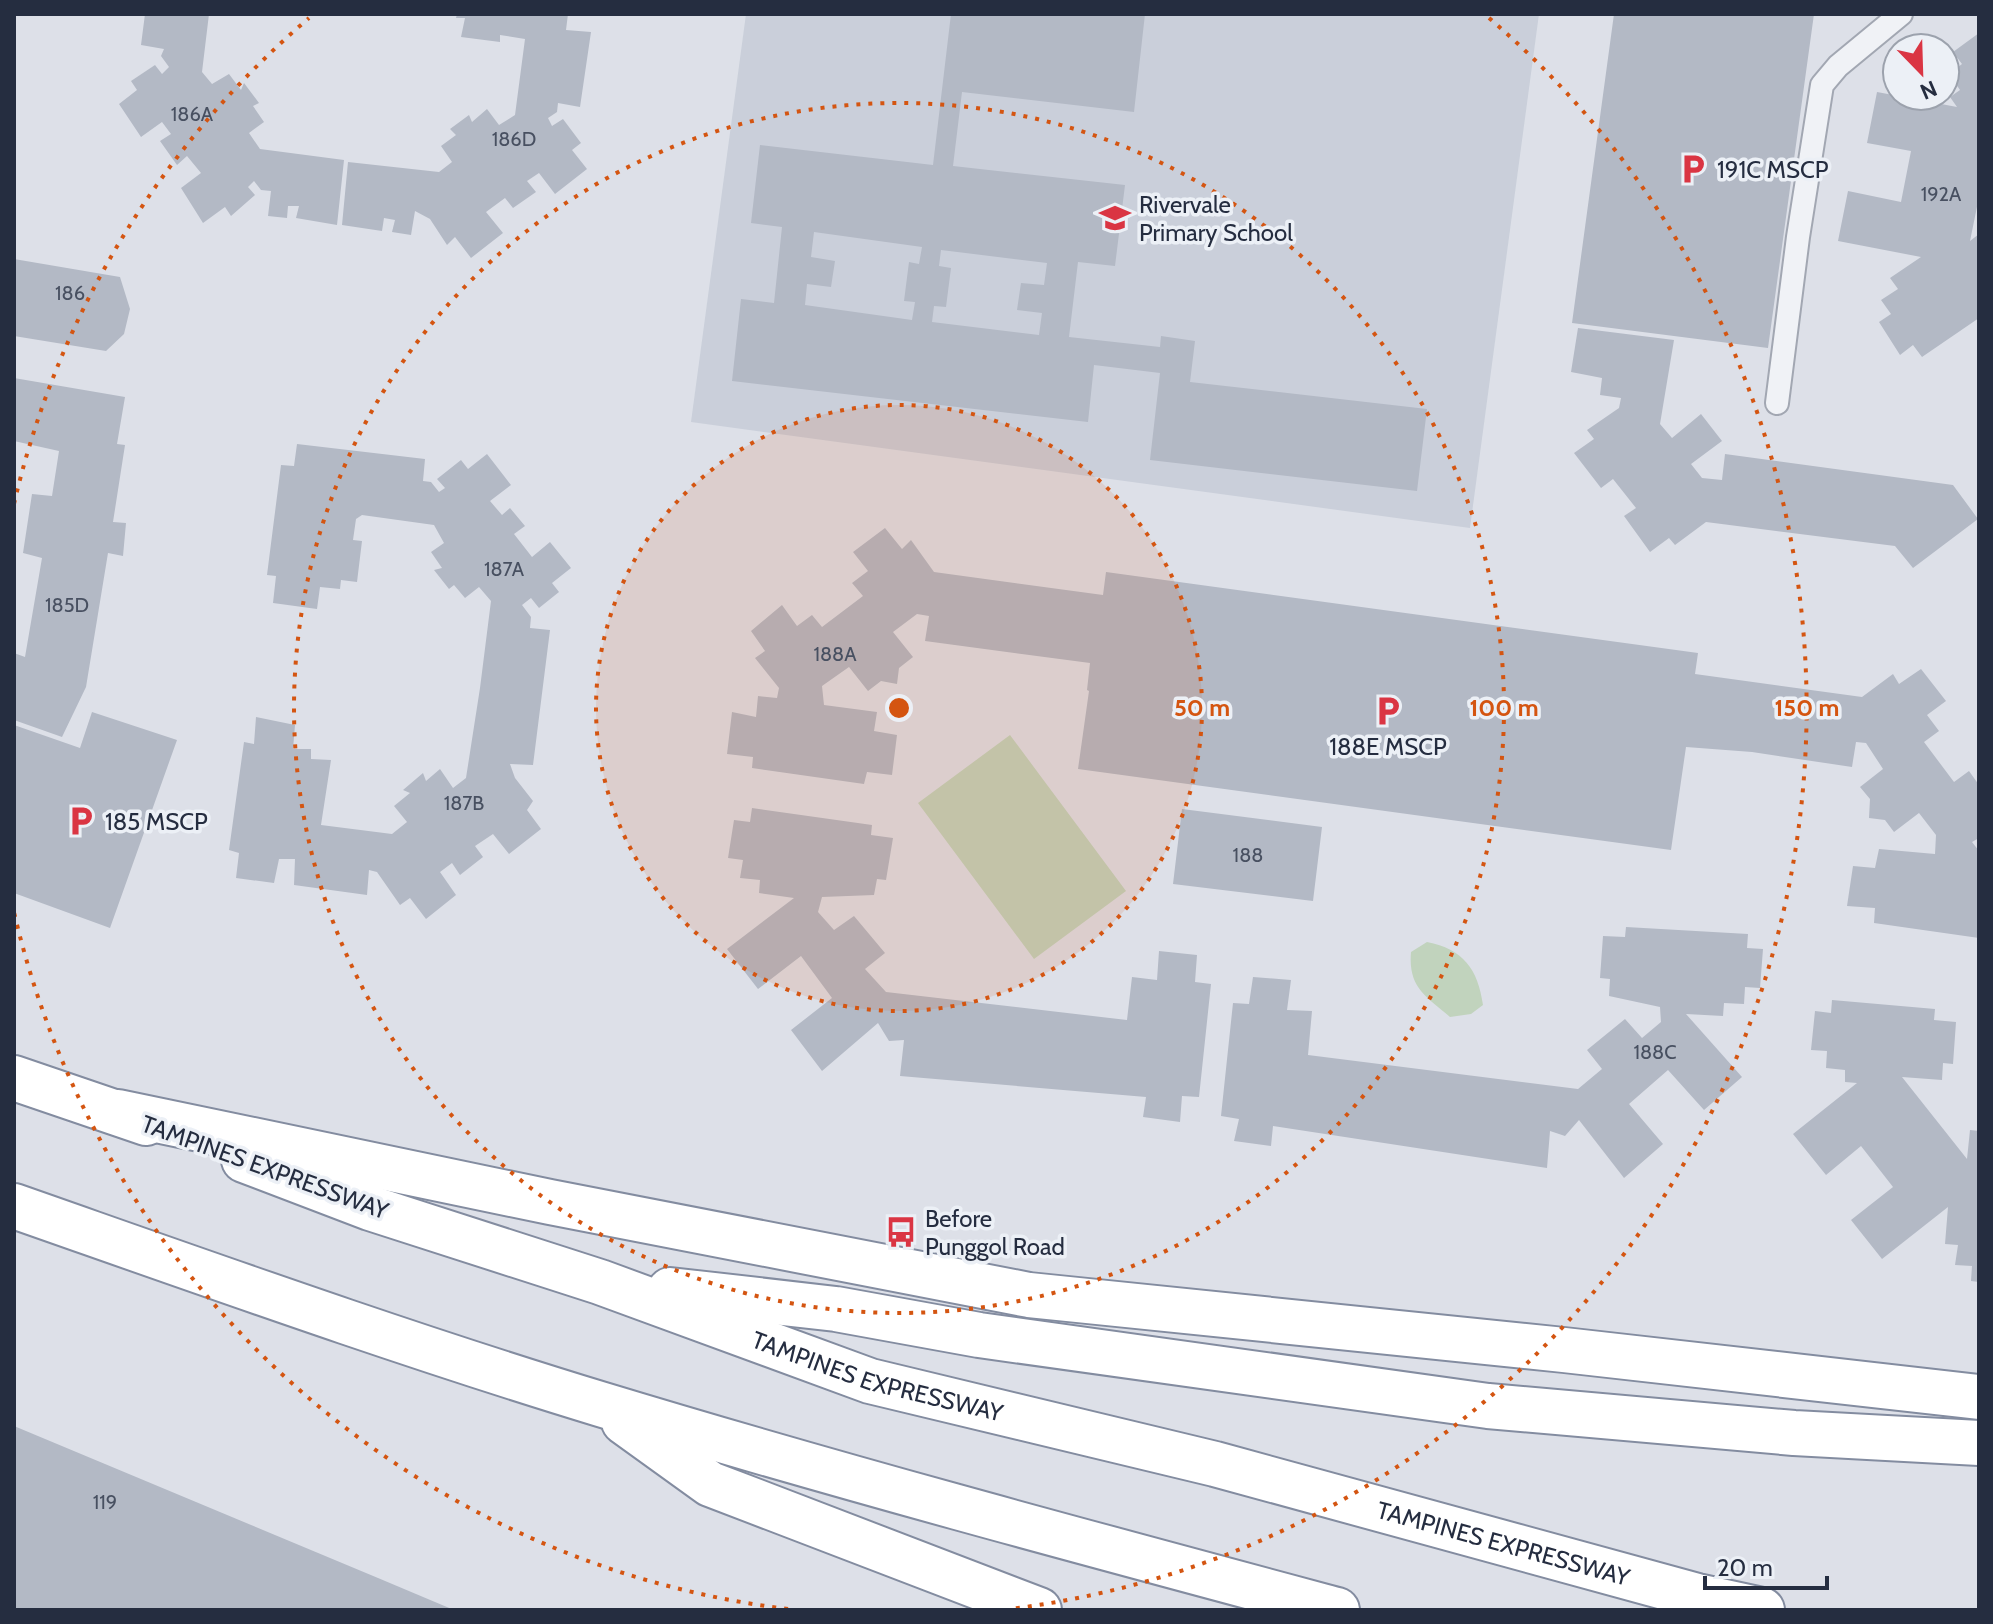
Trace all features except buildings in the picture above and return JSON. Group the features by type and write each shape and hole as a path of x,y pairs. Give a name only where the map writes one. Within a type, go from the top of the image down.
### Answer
{"highway":[{"name":"TAMPINES EXPRESSWAY","path":"14,1078 118,1112 370,1208 600,1282 870,1381 1215,1464 1682,1592 1762,1610"},
{"path":"118,1112 550,1202 1029,1295 1564,1350 1979,1397"},
{"path":"14,1206 261,1293 599,1404 1070,1539 1337,1610"},
{"path":"600,1282 836,1309 979,1335 1488,1406 1794,1433 1979,1443"},
{"path":"1564,1350 1794,1433"},
{"path":"599,1404 710,1484 1039,1610"},
{"path":"1933,1439 1979,1426"}],"lane":[{"path":"1777,403 1798,237 1822,85 1875,32 1901,14"}],"shaded area":[{"name":"Rivervale Primary School","path":"746,14 1539,14 1470,528 691,422"}],"green space":[{"path":"1010,735 1126,891 1034,959 918,803"},
{"path":"1427,942 1450,950 1473,971 1483,1005 1471,1014 1450,1017 1415,982 1411,952"}],"place":[{"name":"191C MSCP","path":"1693,169"},
{"name":"Rivervale Primary School","path":"1115,218"},
{"name":"188E MSCP","path":"1388,711"},
{"name":"185 MSCP","path":"81,821"},
{"name":"Before Punggol Road","path":"901,1232"}]}
